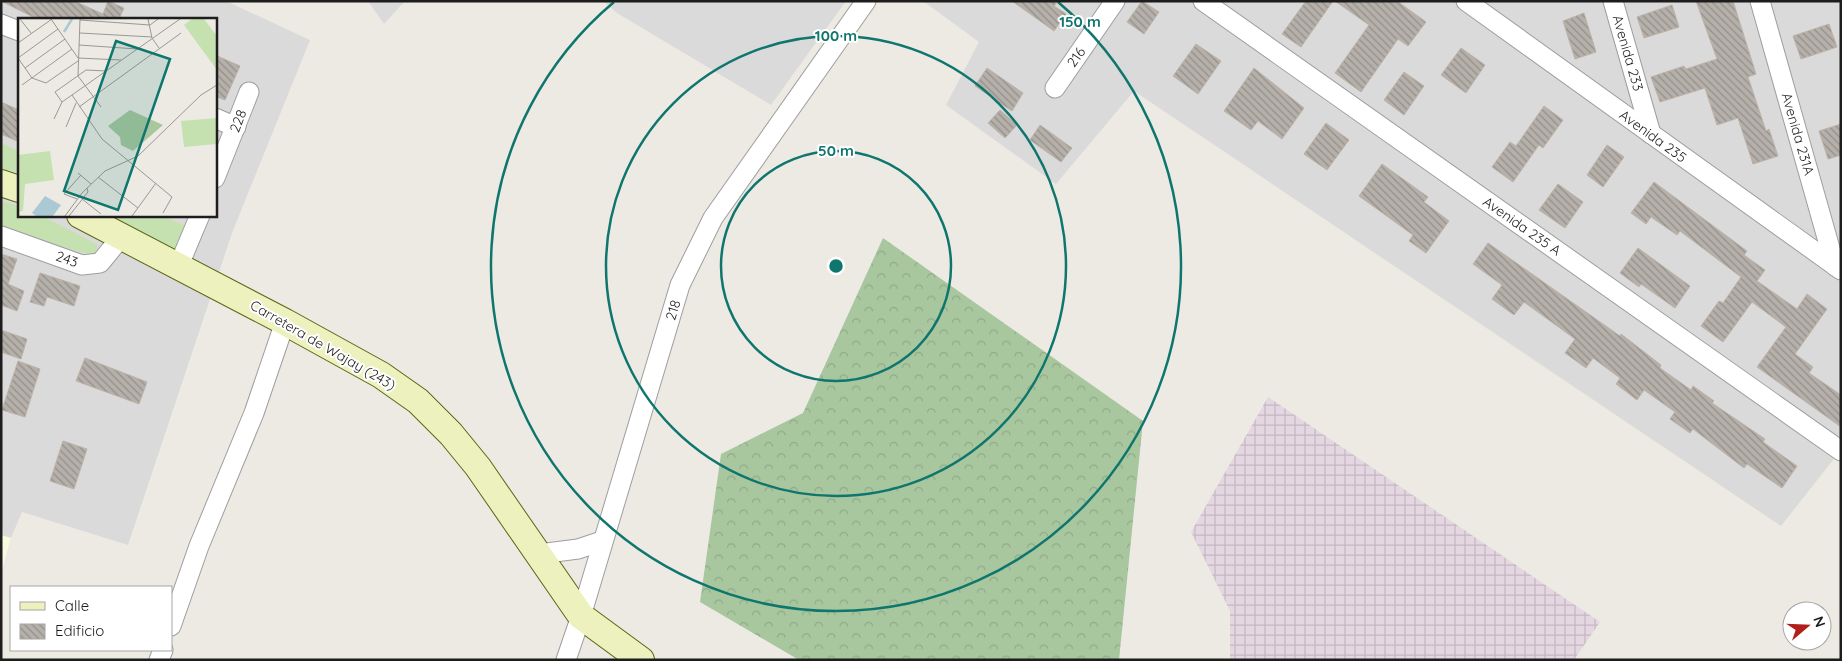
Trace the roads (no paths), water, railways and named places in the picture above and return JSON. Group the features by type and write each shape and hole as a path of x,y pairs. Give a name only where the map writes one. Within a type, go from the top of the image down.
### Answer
{"main road":[{"path":"1,183 18,189"},
{"name":"Carretera de Wajay (243)","path":"82,216 285,322 381,375 418,401 457,440 581,616 642,660"}],"street":[{"name":"218","path":"566,660 581,616 680,285 713,218 866,1"},
{"name":"216","path":"1055,88 1115,1"},
{"name":"Avenida 235 A","path":"1203,1 1841,451"},
{"name":"Avenida 233","path":"1613,1 1651,134"},
{"name":"Avenida 231A","path":"1760,1 1838,268"},
{"name":"Avenida 235","path":"1469,2 1838,268"},
{"path":"1,24 18,31"},
{"name":"228","path":"216,176 249,92"},
{"path":"216,118 236,127"},
{"path":"179,265 200,216"},
{"name":"243","path":"1,236 82,265 100,264 122,236"},
{"path":"172,623 199,546 254,413 285,322"},
{"path":"539,554 578,549 602,542"}]}
